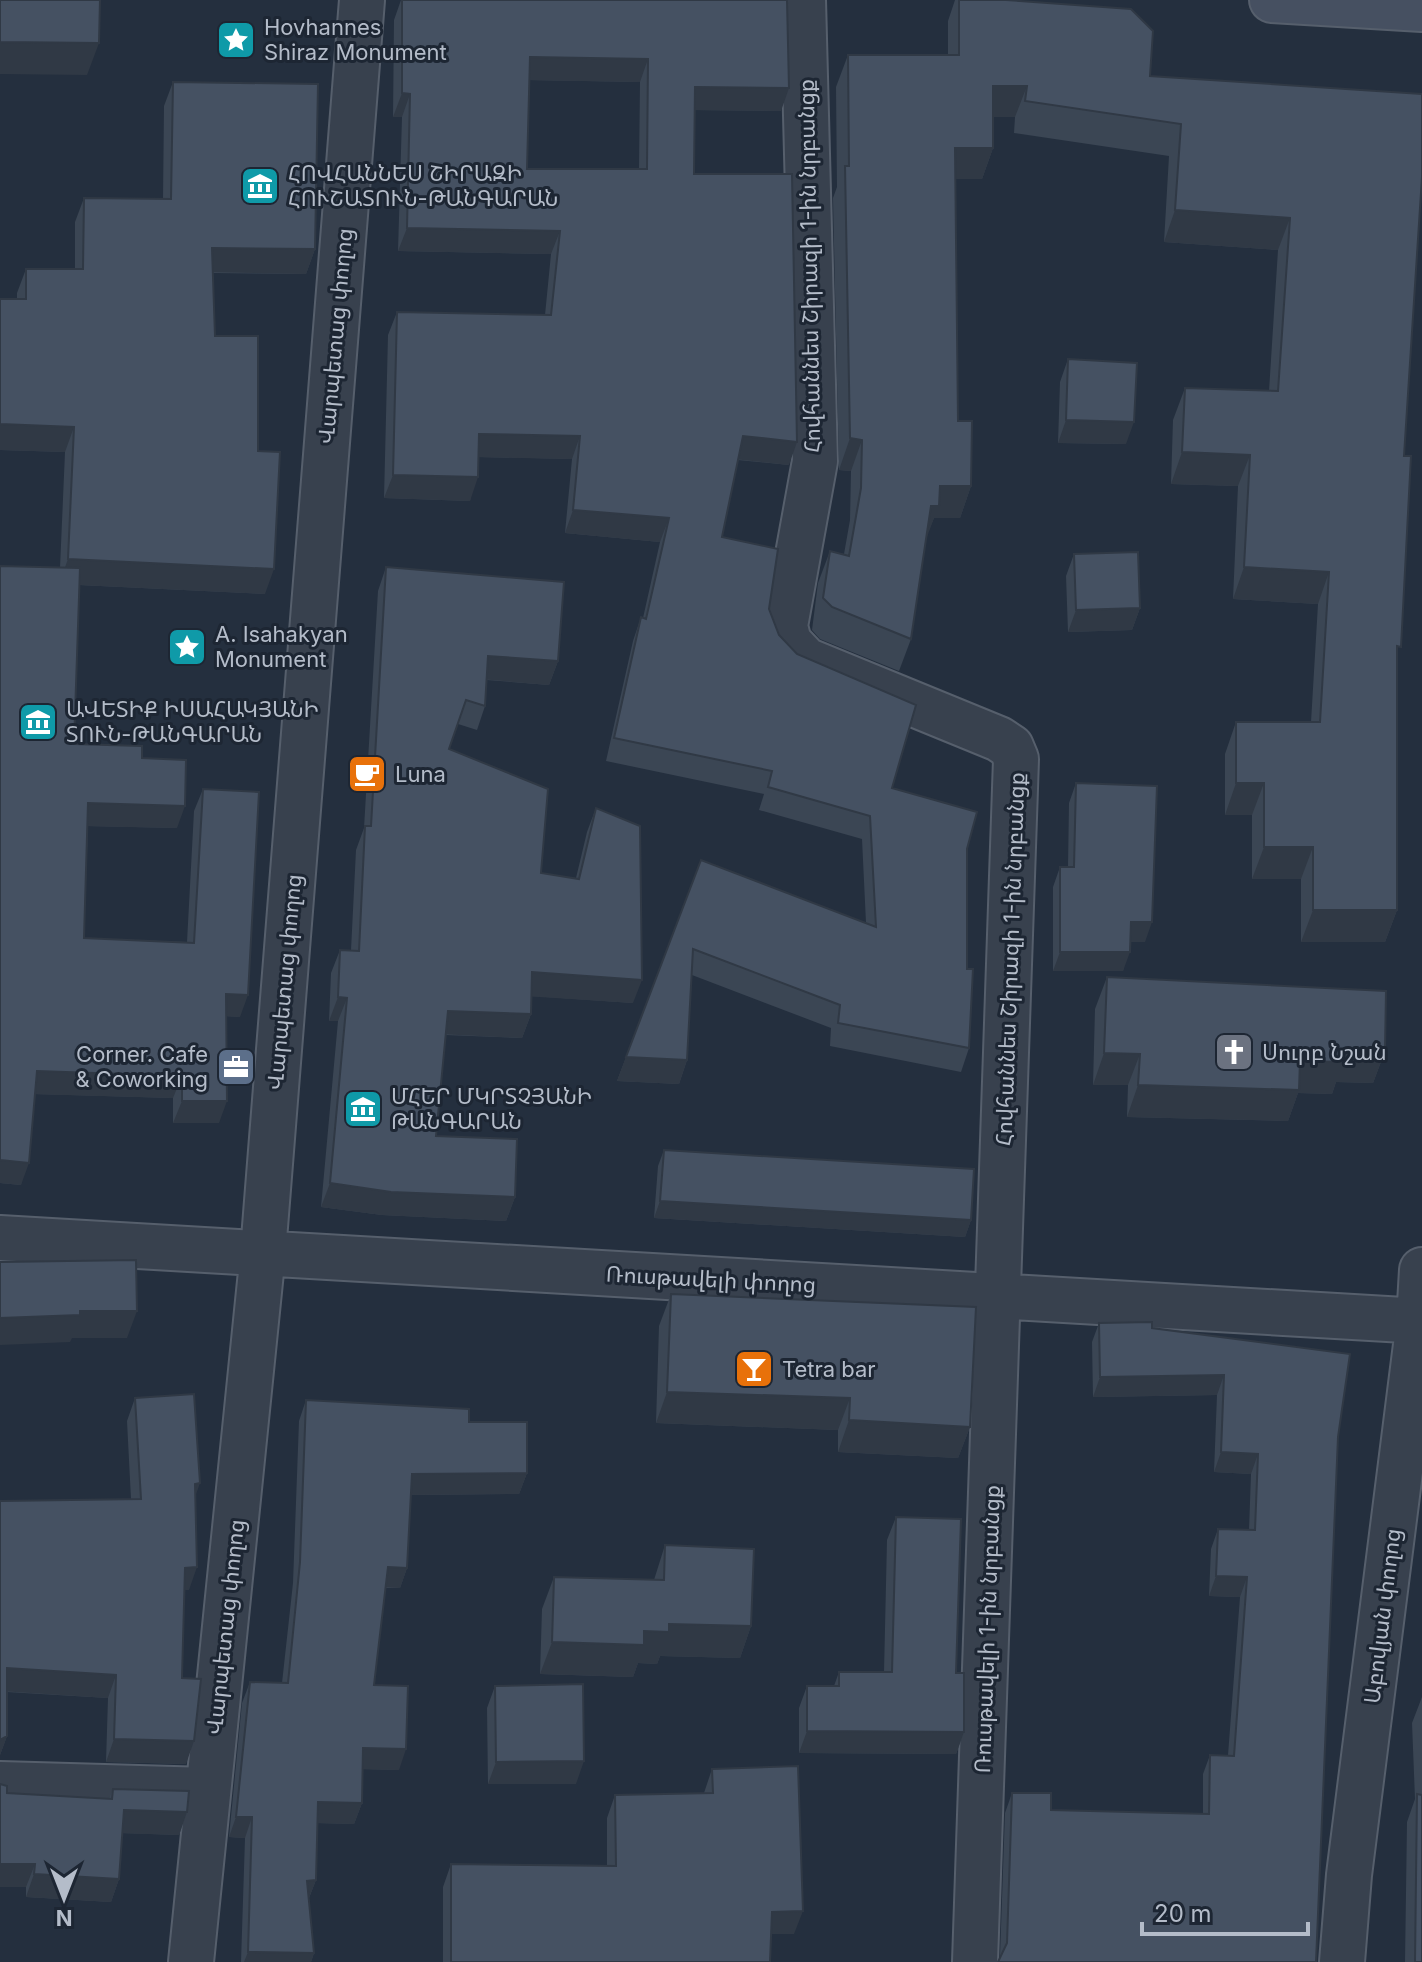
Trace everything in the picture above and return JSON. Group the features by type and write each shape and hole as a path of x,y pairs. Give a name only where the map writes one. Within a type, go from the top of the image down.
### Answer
{"street":[{"name":"Վարպետաց փողոց","path":"191,1962 263,1252 362,0"},
{"name":"Հովհաննես Շիրազի 1-ին նրբանցք","path":"803,0 815,461 785,626 789,642 806,660 999,739 1011,747 1016,759 1000,1296"},
{"path":"1272,0 1422,9"},
{"name":"Ռուսթավելի փողոց","path":"0,1238 1421,1321"},
{"name":"Աբովյան փողոց","path":"1342,1962 1349,1875 1421,1321 1422,1270"},
{"name":"Ռուսթավելի 1-ին նրբանցք","path":"975,1962 1000,1296"},
{"path":"0,1784 208,1790"}],"building":[{"path":"0,0 100,0 99,43 0,42"},
{"path":"402,0 787,0 789,88 695,87 694,174 792,174 797,442 743,436 722,537 778,549 769,609 779,635 797,654 916,705 892,788 977,812 967,849 967,969 973,969 969,1048 838,1023 840,1005 693,949 687,1060 626,1057 701,860 876,927 870,816 768,787 772,771 614,738 641,617 646,619 669,518 573,510 580,436 479,434 478,477 393,475 397,312 551,315 560,231 407,228 410,94 402,93","holes":["530,57 648,59 647,169 527,169"]},
{"path":"959,0 1006,0 1131,9 1153,31 1150,76 1422,94 1422,177 1404,456 1411,456 1401,647 1397,646 1397,910 1313,910 1313,847 1264,847 1264,783 1236,783 1236,722 1320,722 1329,572 1244,567 1250,455 1182,452 1185,388 1278,391 1290,218 1175,210 1181,124 1025,101 1027,86 993,86 993,148 955,148 958,421 972,421 971,486 940,486 939,506 931,506 911,639 832,607 823,598 830,551 849,556 861,488 862,440 850,438 845,166 849,166 848,55 959,55"},
{"path":"173,82 318,84 315,249 212,248 215,336 258,336 258,451 280,452 274,569 68,559 74,427 0,424 0,299 26,299 26,269 83,269 84,198 171,199"},
{"path":"1068,359 1137,363 1134,422 1066,420"},
{"path":"1138,552 1140,608 1076,610 1074,554"},
{"path":"0,566 80,568 74,744 142,746 142,758 186,760 185,806 88,803 84,938 194,943 203,789 259,792 248,995 226,994 227,1101 182,1101 182,1076 37,1071 29,1163 0,1160"},
{"path":"386,567 564,582 558,661 488,656 485,706 466,700 449,749 548,789 541,873 579,879 596,808 640,826 642,980 532,972 531,1014 448,1011 436,1136 517,1139 515,1197 391,1192 330,1183 347,998 338,997 340,950 359,951 365,826 371,826"},
{"path":"1076,783 1157,786 1152,922 1131,922 1130,952 1060,952 1060,867 1074,867"},
{"name":"Սուրբ Նշան","path":"1107,977 1386,991 1385,1051 1344,1050 1344,1062 1300,1061 1299,1090 1138,1085 1140,1054 1104,1053"},
{"path":"664,1150 974,1169 971,1220 660,1201"},
{"path":"136,1260 137,1311 80,1311 80,1315 0,1318 0,1262"},
{"path":"671,1294 976,1307 970,1427 849,1420 850,1398 667,1392"},
{"path":"1152,1322 1152,1328 1350,1354 1338,1437 1316,1962 998,1962 1007,1943 1012,1793 1051,1793 1051,1810 1209,1814 1210,1755 1234,1756 1247,1577 1216,1576 1218,1529 1255,1530 1258,1454 1221,1452 1224,1375 1100,1377 1099,1323"},
{"path":"194,1394 200,1483 195,1484 197,1567 185,1568 182,1678 201,1679 194,1741 114,1739 116,1675 7,1668 7,1736 0,1740 0,1501 141,1499 135,1398"},
{"path":"306,1400 469,1409 469,1422 527,1422 527,1473 412,1474 407,1568 388,1567 374,1685 408,1686 406,1749 363,1748 362,1803 318,1802 316,1880 307,1881 314,1953 248,1952 252,1817 236,1817 250,1682 288,1683 300,1562"},
{"path":"896,1517 961,1519 956,1673 964,1673 964,1732 807,1731 807,1686 839,1686 839,1672 892,1672"},
{"path":"665,1545 754,1549 751,1626 669,1624 669,1632 644,1631 644,1645 552,1642 554,1577 664,1580"},
{"path":"583,1684 584,1761 496,1762 495,1686"},
{"path":"798,1766 803,1911 772,1912 770,1962 451,1962 451,1864 616,1866 615,1795 713,1793 712,1769"},
{"path":"0,1784 7,1786 7,1793 112,1799 113,1789 189,1791 187,1812 124,1810 119,1879 34,1874 35,1864 0,1864"},
{"path":"1417,1794 1422,1795 1422,1962 1415,1962"}],"place":[{"name":"Hovhannes Shiraz Monument","path":"236,40"},
{"name":"ՀՈՎՀԱՆՆԵՍ ՇԻՐԱԶԻ ՀՈՒՇԱՏՈՒՆ-ԹԱՆԳԱՐԱՆ","path":"260,186"},
{"name":"A. Isahakyan Monument","path":"187,647"},
{"name":"ԱՎԵՏԻՔ ԻՍԱՀԱԿՅԱՆԻ ՏՈՒՆ-ԹԱՆԳԱՐԱՆ","path":"38,722"},
{"name":"Luna","path":"367,774"},
{"name":"Սուրբ Նշան","path":"1234,1052"},
{"name":"Corner. Cafe & Coworking","path":"236,1067"},
{"name":"ՄՀԵՐ ՄԿՐՏՉՅԱՆԻ ԹԱՆԳԱՐԱՆ","path":"363,1109"},
{"name":"Tetra bar","path":"754,1369"}]}
